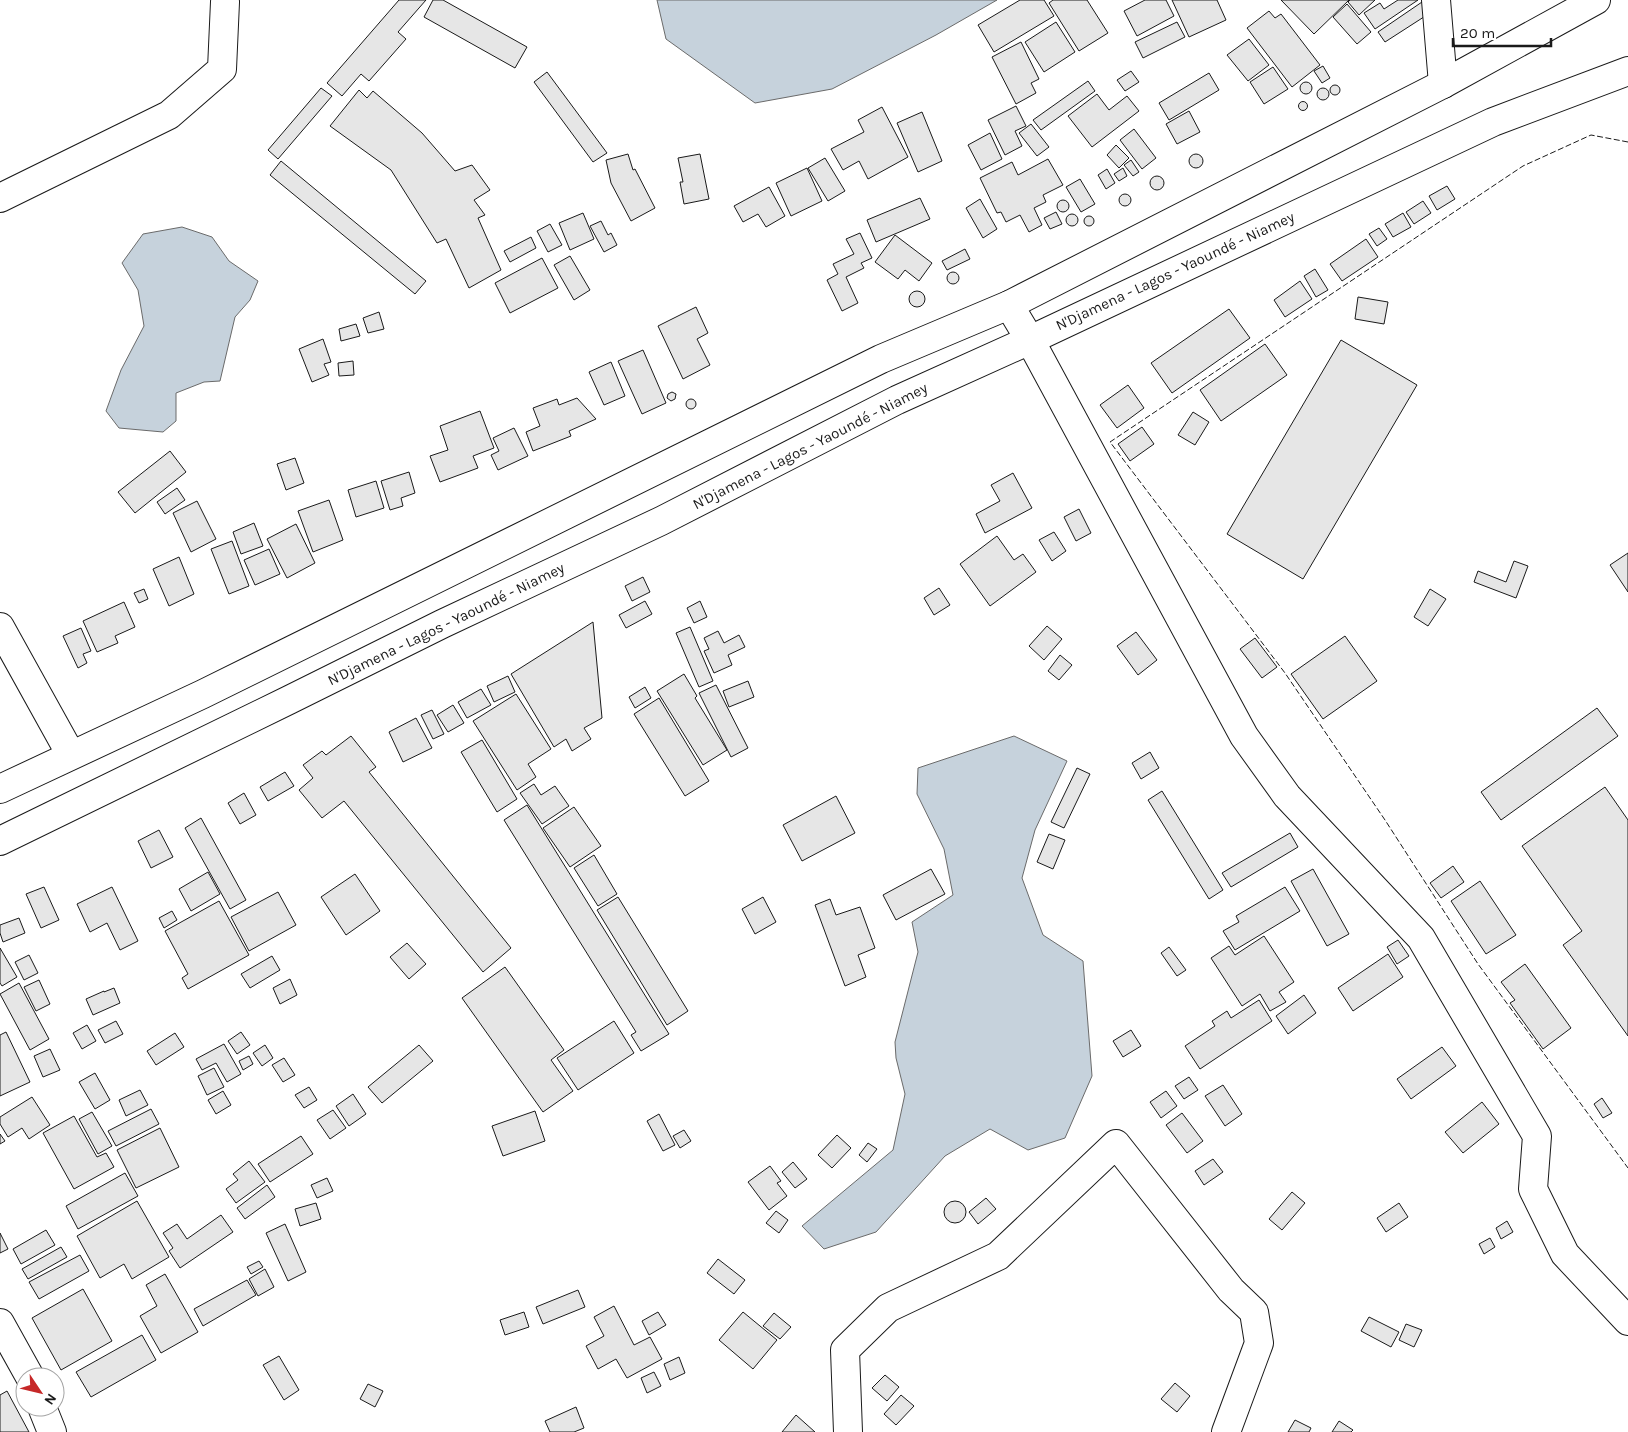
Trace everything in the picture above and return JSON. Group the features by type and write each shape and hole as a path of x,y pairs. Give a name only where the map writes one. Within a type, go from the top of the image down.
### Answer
{"main road":[{"path":"1436,0 1443,84"},
{"path":"0,789 203,694 881,359 1009,305 1443,84 1596,0"},
{"path":"0,198 169,115 222,69 225,2"},
{"name":"N'Djamena - Lagos - Yaoundé - Niamey","path":"0,841 442,624 661,521 897,400 1030,340 1493,122 1628,71"},
{"path":"1009,305 1030,340 1244,736 1287,796 1421,938 1537,1136 1533,1189 1565,1254 1628,1321"},
{"path":"0,627 71,756"},
{"path":"848,1432 845,1350 888,1308 998,1256 1116,1144 1231,1290 1254,1312 1259,1343 1226,1432"},
{"path":"0,1323 24,1367"},
{"path":"46,1417 52,1432"}],"shaded area":[{"path":"657,0 997,0 936,35 832,89 755,103 666,39"},
{"path":"182,227 212,237 229,261 258,281 250,300 235,317 220,381 204,382 176,393 176,421 163,432 119,428 106,411 121,370 144,326 138,290 122,263 143,234"},
{"path":"1014,736 1067,761 1035,830 1022,878 1043,935 1083,961 1092,1076 1065,1138 1028,1150 990,1129 945,1156 876,1232 824,1249 802,1226 893,1150 905,1094 896,1058 895,1042 918,952 912,922 953,895 944,849 917,794 918,768"}],"building":[{"path":"399,0 426,0 398,32 406,39 369,81 361,74 342,96 327,83"},
{"path":"433,0 443,0 527,47 515,68 424,17"},
{"path":"1020,0 1044,0 1054,16 994,52 978,25"},
{"path":"1053,0 1087,0 1108,33 1079,51 1049,3"},
{"path":"1145,0 1166,0 1174,16 1137,36 1124,11"},
{"path":"1172,0 1217,0 1226,20 1189,37"},
{"path":"1281,0 1349,0 1314,34"},
{"path":"1350,0 1375,0 1359,15 1348,2"},
{"path":"1398,0 1418,0 1375,29 1364,13 1380,3 1384,9"},
{"path":"1422,2 1430,13 1385,42 1378,32"},
{"path":"1347,4 1371,32 1357,44 1333,17"},
{"path":"1269,11 1275,18 1281,14 1320,65 1292,87 1247,28"},
{"path":"1056,22 1075,52 1044,72 1025,42"},
{"path":"1177,22 1185,37 1143,58 1135,42"},
{"path":"1249,39 1269,65 1248,81 1227,55"},
{"path":"1021,42 1039,79 1031,83 1036,93 1016,104 992,57"},
{"path":"1323,66 1330,78 1322,83 1314,71"},
{"path":"1273,67 1288,89 1264,104 1250,82"},
{"path":"1131,71 1139,82 1125,91 1117,80"},
{"path":"547,72 607,153 593,162 534,82"},
{"path":"1209,73 1219,90 1169,120 1159,103"},
{"path":"1088,81 1095,91 1041,130 1033,120"},
{"path":"1304,82 1308,82 1312,88 1308,94 1304,94 1300,90 1300,86"},
{"path":"1335,85 1340,90 1335,95 1330,90"},
{"path":"321,88 332,96 278,159 268,150"},
{"path":"1321,88 1325,88 1329,94 1325,100 1321,100 1317,96 1317,92"},
{"path":"359,90 367,98 373,91 422,133 455,171 472,165 490,190 474,200 485,215 478,218 501,270 469,288 446,239 437,243 391,170 330,126"},
{"path":"1097,94 1109,110 1127,96 1139,111 1092,147 1068,116"},
{"path":"1303,101 1308,106 1303,111 1298,106"},
{"path":"1016,106 1026,126 1015,131 1022,146 1005,155 988,120"},
{"path":"882,107 908,157 868,179 859,161 843,170 831,149 864,132 858,120"},
{"path":"1189,111 1200,132 1177,144 1166,124"},
{"path":"922,112 942,161 918,172 897,123"},
{"path":"1031,124 1049,147 1037,156 1019,133"},
{"path":"1134,129 1156,158 1142,169 1120,140"},
{"path":"990,133 1002,159 981,170 968,145"},
{"path":"1116,145 1129,158 1119,168 1107,155"},
{"path":"628,154 633,170 635,169 655,208 631,221 611,183 606,160"},
{"path":"700,154 709,199 684,204 680,182 683,182 678,158"},
{"path":"1196,154 1201,156 1203,161 1201,166 1196,168 1191,166 1189,161 1191,156"},
{"path":"825,158 845,191 828,201 808,168"},
{"path":"1048,159 1063,185 1043,195 1046,202 1034,208 1042,225 1029,232 1020,215 1006,222 1001,212 997,213 980,178 1012,162 1018,175"},
{"path":"1131,160 1139,172 1133,176 1124,165"},
{"path":"281,161 426,281 415,294 270,175"},
{"path":"807,168 822,201 791,216 776,183"},
{"path":"1123,168 1127,176 1119,181 1114,174"},
{"path":"1107,169 1115,183 1106,189 1098,175"},
{"path":"1154,176 1160,176 1164,183 1160,190 1154,190 1150,186 1150,180"},
{"path":"1080,179 1095,204 1081,212 1066,187"},
{"path":"1447,186 1455,199 1437,210 1429,196"},
{"path":"769,187 785,216 766,227 758,214 743,222 734,206"},
{"path":"1125,194 1131,200 1125,206 1119,200"},
{"path":"920,198 930,219 876,242 867,220"},
{"path":"980,199 997,229 983,238 966,208"},
{"path":"1063,200 1069,206 1063,212 1057,206"},
{"path":"1423,201 1431,213 1414,224 1406,212"},
{"path":"1056,212 1062,224 1050,229 1044,218"},
{"path":"583,213 594,239 570,250 559,223"},
{"path":"1403,213 1411,227 1393,237 1385,224"},
{"path":"1074,214 1077,215 1077,225 1070,226 1067,225 1066,218 1067,215"},
{"path":"1087,216 1091,216 1094,221 1093,225 1087,226 1084,223 1084,219"},
{"path":"601,221 608,235 611,233 617,245 604,252 590,226"},
{"path":"550,224 562,245 548,252 537,231"},
{"path":"1379,228 1387,239 1377,246 1369,234"},
{"path":"860,233 872,258 861,263 864,268 846,277 858,303 842,311 827,280 838,274 833,264 854,254 846,239"},
{"path":"895,235 932,263 919,281 905,270 898,279 875,262"},
{"path":"531,237 536,248 510,262 504,251"},
{"path":"1366,239 1378,257 1342,281 1330,264"},
{"path":"965,249 970,259 947,270 942,261"},
{"path":"570,256 590,290 574,300 554,265"},
{"path":"542,258 558,288 510,313 495,283"},
{"path":"1315,269 1328,290 1316,297 1304,276"},
{"path":"951,272 955,272 959,278 955,284 951,284 947,280 947,276"},
{"path":"1300,281 1312,299 1285,317 1274,300"},
{"path":"917,291 923,293 925,299 923,305 917,307 911,305 909,299 911,293"},
{"path":"1358,297 1388,302 1384,324 1355,319"},
{"path":"696,307 708,333 697,339 710,365 683,379 658,326"},
{"path":"1229,309 1250,338 1172,393 1151,363"},
{"path":"379,312 384,329 368,333 363,318"},
{"path":"356,324 360,336 341,341 339,329"},
{"path":"323,339 331,362 324,364 329,375 312,382 299,349"},
{"path":"1341,340 1417,385 1303,579 1227,534"},
{"path":"1265,344 1287,375 1221,421 1200,390"},
{"path":"643,350 666,403 642,414 618,361"},
{"path":"353,361 354,375 339,376 338,363"},
{"path":"611,362 625,396 604,405 589,372"},
{"path":"1128,385 1144,408 1117,428 1100,405"},
{"path":"672,392 676,394 675,399 671,401 667,398 668,394"},
{"path":"577,398 596,419 569,431 571,436 533,451 526,432 540,426 533,408 557,399 559,405"},
{"path":"691,399 696,404 691,409 686,404"},
{"path":"480,411 494,448 473,456 478,468 440,482 430,456 448,450 440,426"},
{"path":"1193,412 1209,422 1195,445 1178,435"},
{"path":"1142,427 1154,444 1130,461 1118,444"},
{"path":"514,428 528,456 498,470 491,455 499,451 493,438"},
{"path":"170,451 186,472 135,513 118,492"},
{"path":"295,458 304,483 286,490 277,464"},
{"path":"409,472 415,493 401,498 403,506 390,510 381,481"},
{"path":"1013,473 1032,508 985,533 976,514 1000,501 991,485"},
{"path":"376,481 384,508 356,517 348,490"},
{"path":"177,488 185,500 165,514 157,502"},
{"path":"329,500 343,540 313,552 298,511"},
{"path":"197,501 216,539 191,552 173,513"},
{"path":"1079,509 1091,533 1076,541 1064,517"},
{"path":"254,523 263,546 241,554 233,532"},
{"path":"296,524 315,563 287,578 267,539"},
{"path":"1054,532 1066,551 1052,561 1039,540"},
{"path":"997,536 1014,560 1023,554 1036,572 990,606 960,564"},
{"path":"232,541 249,586 229,594 211,549"},
{"path":"269,549 280,574 255,585 244,560"},
{"path":"1628,553 1628,592 1610,565"},
{"path":"179,557 194,594 169,606 153,569"},
{"path":"1514,561 1528,566 1516,598 1474,582 1478,571 1506,582"},
{"path":"643,577 650,592 632,601 625,586"},
{"path":"939,588 950,605 934,615 924,598"},
{"path":"144,589 148,599 139,603 134,593"},
{"path":"1430,589 1446,599 1428,626 1414,617"},
{"path":"645,601 652,614 626,628 619,615"},
{"path":"700,601 707,617 694,623 687,608"},
{"path":"124,602 135,627 115,636 118,643 97,652 83,621"},
{"path":"593,622 602,718 584,728 591,739 572,751 566,739 554,747 511,674"},
{"path":"1047,626 1062,639 1044,660 1029,646"},
{"path":"690,627 713,681 699,687 676,633"},
{"path":"81,628 91,651 83,654 87,663 78,668 63,636"},
{"path":"718,631 724,643 739,635 745,647 728,655 732,665 714,673 704,651 709,649 704,638"},
{"path":"1136,632 1157,660 1138,675 1117,646"},
{"path":"1345,636 1377,681 1323,719 1291,674"},
{"path":"1255,638 1277,667 1262,678 1240,649"},
{"path":"1060,655 1072,665 1059,680 1048,671"},
{"path":"684,674 697,696 695,698 727,750 703,765 657,691"},
{"path":"508,676 515,692 494,702 487,686"},
{"path":"748,681 754,697 729,707 723,691"},
{"path":"716,685 748,748 731,757 699,693"},
{"path":"645,687 651,698 635,708 629,697"},
{"path":"481,689 491,705 467,718 458,702"},
{"path":"516,694 551,749 528,764 536,777 517,790 473,721"},
{"path":"659,698 709,781 685,796 634,714"},
{"path":"453,705 464,723 448,732 437,715"},
{"path":"1597,708 1618,736 1501,820 1481,792"},
{"path":"432,710 444,734 433,739 421,715"},
{"path":"416,718 432,748 403,762 389,732"},
{"path":"351,736 376,767 369,772 511,948 483,972 344,801 322,818 299,790 313,778 303,765 322,751 326,755"},
{"path":"482,740 517,799 497,812 461,752"},
{"path":"1150,752 1159,768 1141,779 1132,763"},
{"path":"1077,768 1090,774 1064,828 1051,822"},
{"path":"285,772 294,786 268,801 260,787"},
{"path":"534,784 541,795 555,786 569,806 542,824 520,793"},
{"path":"1605,787 1628,820 1628,1036 1563,945 1582,931 1522,846"},
{"path":"1162,791 1223,890 1209,899 1148,800"},
{"path":"244,793 256,815 240,824 228,803"},
{"path":"836,796 855,833 802,861 783,825"},
{"path":"527,805 669,1034 641,1051 631,1035 636,1032 504,820"},
{"path":"574,807 601,846 570,867 543,828"},
{"path":"201,818 246,900 230,909 185,828"},
{"path":"159,830 173,857 151,868 138,841"},
{"path":"1290,833 1298,847 1231,887 1222,873"},
{"path":"1049,834 1065,840 1053,869 1037,862"},
{"path":"594,855 617,894 598,906 574,868"},
{"path":"1453,866 1464,882 1441,898 1430,883"},
{"path":"931,869 945,894 896,920 883,895"},
{"path":"1313,869 1349,934 1327,946 1291,881"},
{"path":"208,872 220,894 191,911 179,889"},
{"path":"355,874 380,911 346,935 321,897"},
{"path":"1480,881 1516,935 1486,954 1451,901"},
{"path":"44,887 59,920 41,928 26,894"},
{"path":"112,887 138,941 120,950 107,923 90,932 77,904"},
{"path":"1285,887 1300,911 1235,950 1223,931 1239,922 1236,916"},
{"path":"278,892 296,925 249,951 231,917"},
{"path":"618,897 688,1011 667,1025 597,910"},
{"path":"763,897 776,922 755,934 742,909"},
{"path":"830,899 836,915 860,907 875,948 858,955 866,977 845,986 815,905"},
{"path":"219,901 249,955 188,989 182,978 188,974 165,931"},
{"path":"172,911 177,920 164,928 159,918"},
{"path":"19,918 25,933 3,942 0,925"},
{"path":"1264,936 1294,982 1279,992 1286,1002 1270,1011 1260,994 1242,1006 1211,958 1229,946 1235,955"},
{"path":"1398,940 1409,956 1397,964 1387,947"},
{"path":"407,943 426,964 409,979 390,957"},
{"path":"1169,947 1186,970 1177,976 1161,953"},
{"path":"0,948 17,977 2,986 0,983"},
{"path":"1388,954 1403,977 1353,1011 1338,988"},
{"path":"29,955 38,973 24,980 15,962"},
{"path":"272,956 280,970 250,988 241,974"},
{"path":"1525,964 1571,1028 1543,1049 1510,1003 1515,1000 1501,982"},
{"path":"505,967 564,1050 551,1060 573,1091 543,1112 462,998"},
{"path":"290,979 297,995 280,1004 273,988"},
{"path":"39,980 50,1004 36,1011 24,987"},
{"path":"19,983 49,1039 30,1050 0,994"},
{"path":"114,988 120,1003 93,1015 86,999"},
{"path":"1304,995 1316,1013 1288,1034 1276,1016"},
{"path":"1259,1000 1272,1021 1200,1069 1185,1046 1215,1026 1212,1021 1227,1011 1231,1018"},
{"path":"116,1021 123,1034 105,1043 98,1030"},
{"path":"614,1021 634,1053 578,1090 557,1058"},
{"path":"87,1025 96,1041 82,1049 73,1033"},
{"path":"1131,1030 1141,1046 1123,1057 1113,1041"},
{"path":"6,1032 30,1082 0,1096 0,1035"},
{"path":"241,1032 250,1045 237,1054 228,1041"},
{"path":"175,1033 184,1047 156,1065 147,1051"},
{"path":"224,1044 241,1074 227,1082 216,1063 202,1070 196,1059"},
{"path":"265,1045 273,1058 262,1066 253,1053"},
{"path":"419,1045 433,1061 382,1103 368,1087"},
{"path":"1442,1047 1456,1066 1411,1099 1397,1079"},
{"path":"50,1049 60,1070 43,1077 34,1056"},
{"path":"249,1056 253,1064 243,1070 239,1061"},
{"path":"284,1058 295,1075 283,1082 272,1065"},
{"path":"214,1068 224,1087 207,1095 198,1076"},
{"path":"95,1073 110,1100 95,1109 79,1082"},
{"path":"1189,1077 1198,1090 1184,1099 1175,1086"},
{"path":"1223,1085 1242,1114 1225,1126 1205,1096"},
{"path":"309,1087 317,1100 304,1108 295,1095"},
{"path":"140,1090 148,1105 126,1116 119,1100"},
{"path":"223,1091 231,1105 216,1114 208,1100"},
{"path":"1166,1091 1177,1106 1161,1118 1150,1102"},
{"path":"353,1094 366,1114 349,1126 336,1106"},
{"path":"32,1097 50,1125 29,1139 22,1128 8,1137 0,1124 0,1117"},
{"path":"1602,1098 1612,1113 1603,1118 1594,1104"},
{"path":"1482,1102 1499,1124 1463,1153 1445,1132"},
{"path":"151,1109 159,1124 116,1146 108,1131"},
{"path":"333,1110 346,1128 330,1139 317,1120"},
{"path":"535,1111 545,1141 503,1156 492,1126"},
{"path":"92,1112 112,1146 98,1154 79,1119"},
{"path":"1182,1113 1203,1141 1187,1153 1166,1125"},
{"path":"659,1114 675,1145 663,1151 647,1121"},
{"path":"74,1116 97,1157 106,1153 114,1167 74,1189 43,1133"},
{"path":"160,1128 179,1167 136,1188 117,1150"},
{"path":"684,1130 691,1141 680,1148 673,1136"},
{"path":"0,1134 5,1141 0,1144"},
{"path":"837,1135 851,1148 832,1168 818,1155"},
{"path":"301,1136 313,1154 270,1182 258,1164"},
{"path":"868,1143 877,1149 867,1162 859,1155"},
{"path":"1213,1159 1223,1172 1204,1185 1195,1171"},
{"path":"249,1161 265,1182 236,1203 226,1189 238,1180 233,1174"},
{"path":"793,1162 807,1179 795,1188 782,1172"},
{"path":"770,1166 781,1181 777,1183 787,1196 769,1210 748,1182"},
{"path":"125,1173 138,1196 78,1229 66,1206"},
{"path":"327,1178 333,1191 317,1198 311,1185"},
{"path":"267,1185 275,1197 245,1219 237,1208"},
{"path":"1292,1192 1305,1203 1282,1230 1269,1219"},
{"path":"986,1198 996,1209 978,1224 969,1212"},
{"path":"137,1201 169,1257 132,1279 124,1264 100,1278 77,1236"},
{"path":"955,1201 965,1208 966,1212 959,1222 955,1223 945,1216 944,1212 951,1202"},
{"path":"316,1203 321,1219 300,1226 295,1209"},
{"path":"1399,1203 1408,1217 1386,1232 1377,1218"},
{"path":"776,1211 788,1220 779,1233 766,1223"},
{"path":"221,1215 233,1232 180,1268 169,1251 173,1248 163,1233 177,1224 187,1239"},
{"path":"1507,1221 1513,1232 1501,1239 1496,1228"},
{"path":"285,1224 306,1272 288,1281 266,1233"},
{"path":"46,1230 55,1245 21,1264 13,1249"},
{"path":"0,1233 8,1249 0,1253"},
{"path":"1490,1238 1495,1247 1484,1254 1479,1244"},
{"path":"61,1247 67,1257 28,1279 22,1269"},
{"path":"80,1255 89,1271 39,1299 29,1282"},
{"path":"718,1259 745,1280 734,1294 707,1273"},
{"path":"259,1261 263,1267 251,1274 247,1267"},
{"path":"265,1269 274,1287 258,1296 249,1279"},
{"path":"165,1274 198,1332 161,1353 140,1316 157,1306 146,1285"},
{"path":"247,1280 256,1295 203,1326 194,1309"},
{"path":"83,1289 112,1341 65,1368 59,1367 32,1318"},
{"path":"578,1290 585,1307 543,1324 536,1307"},
{"path":"614,1306 634,1345 650,1337 662,1359 627,1378 616,1359 598,1369 586,1346 604,1336 594,1317"},
{"path":"524,1312 529,1327 505,1335 500,1320"},
{"path":"658,1312 666,1325 649,1335 642,1321"},
{"path":"743,1312 777,1340 753,1369 719,1340"},
{"path":"774,1313 791,1327 780,1339 763,1326"},
{"path":"1369,1317 1399,1332 1391,1347 1361,1331"},
{"path":"1406,1324 1422,1330 1414,1347 1399,1340"},
{"path":"142,1335 156,1360 91,1397 76,1372"},
{"path":"279,1356 299,1390 284,1400 263,1365"},
{"path":"679,1357 685,1373 670,1380 664,1364"},
{"path":"654,1372 661,1386 647,1393 641,1378"},
{"path":"885,1375 899,1387 887,1401 872,1388"},
{"path":"1175,1383 1190,1396 1177,1412 1161,1399"},
{"path":"368,1384 383,1391 375,1407 360,1399"},
{"path":"7,1391 15,1406 15,1417 21,1417 29,1432 0,1432 0,1395"},
{"path":"901,1395 914,1406 896,1425 884,1414"},
{"path":"576,1407 584,1428 574,1432 550,1432 545,1421"},
{"path":"796,1415 815,1432 782,1432"},
{"path":"1295,1420 1311,1428 1309,1432 1288,1432"},
{"path":"1339,1421 1353,1430 1351,1432 1332,1432"}],"fence":[{"path":"1628,142 1591,135 1523,166 1110,442 1285,673 1385,820 1478,964 1628,1168"}]}
